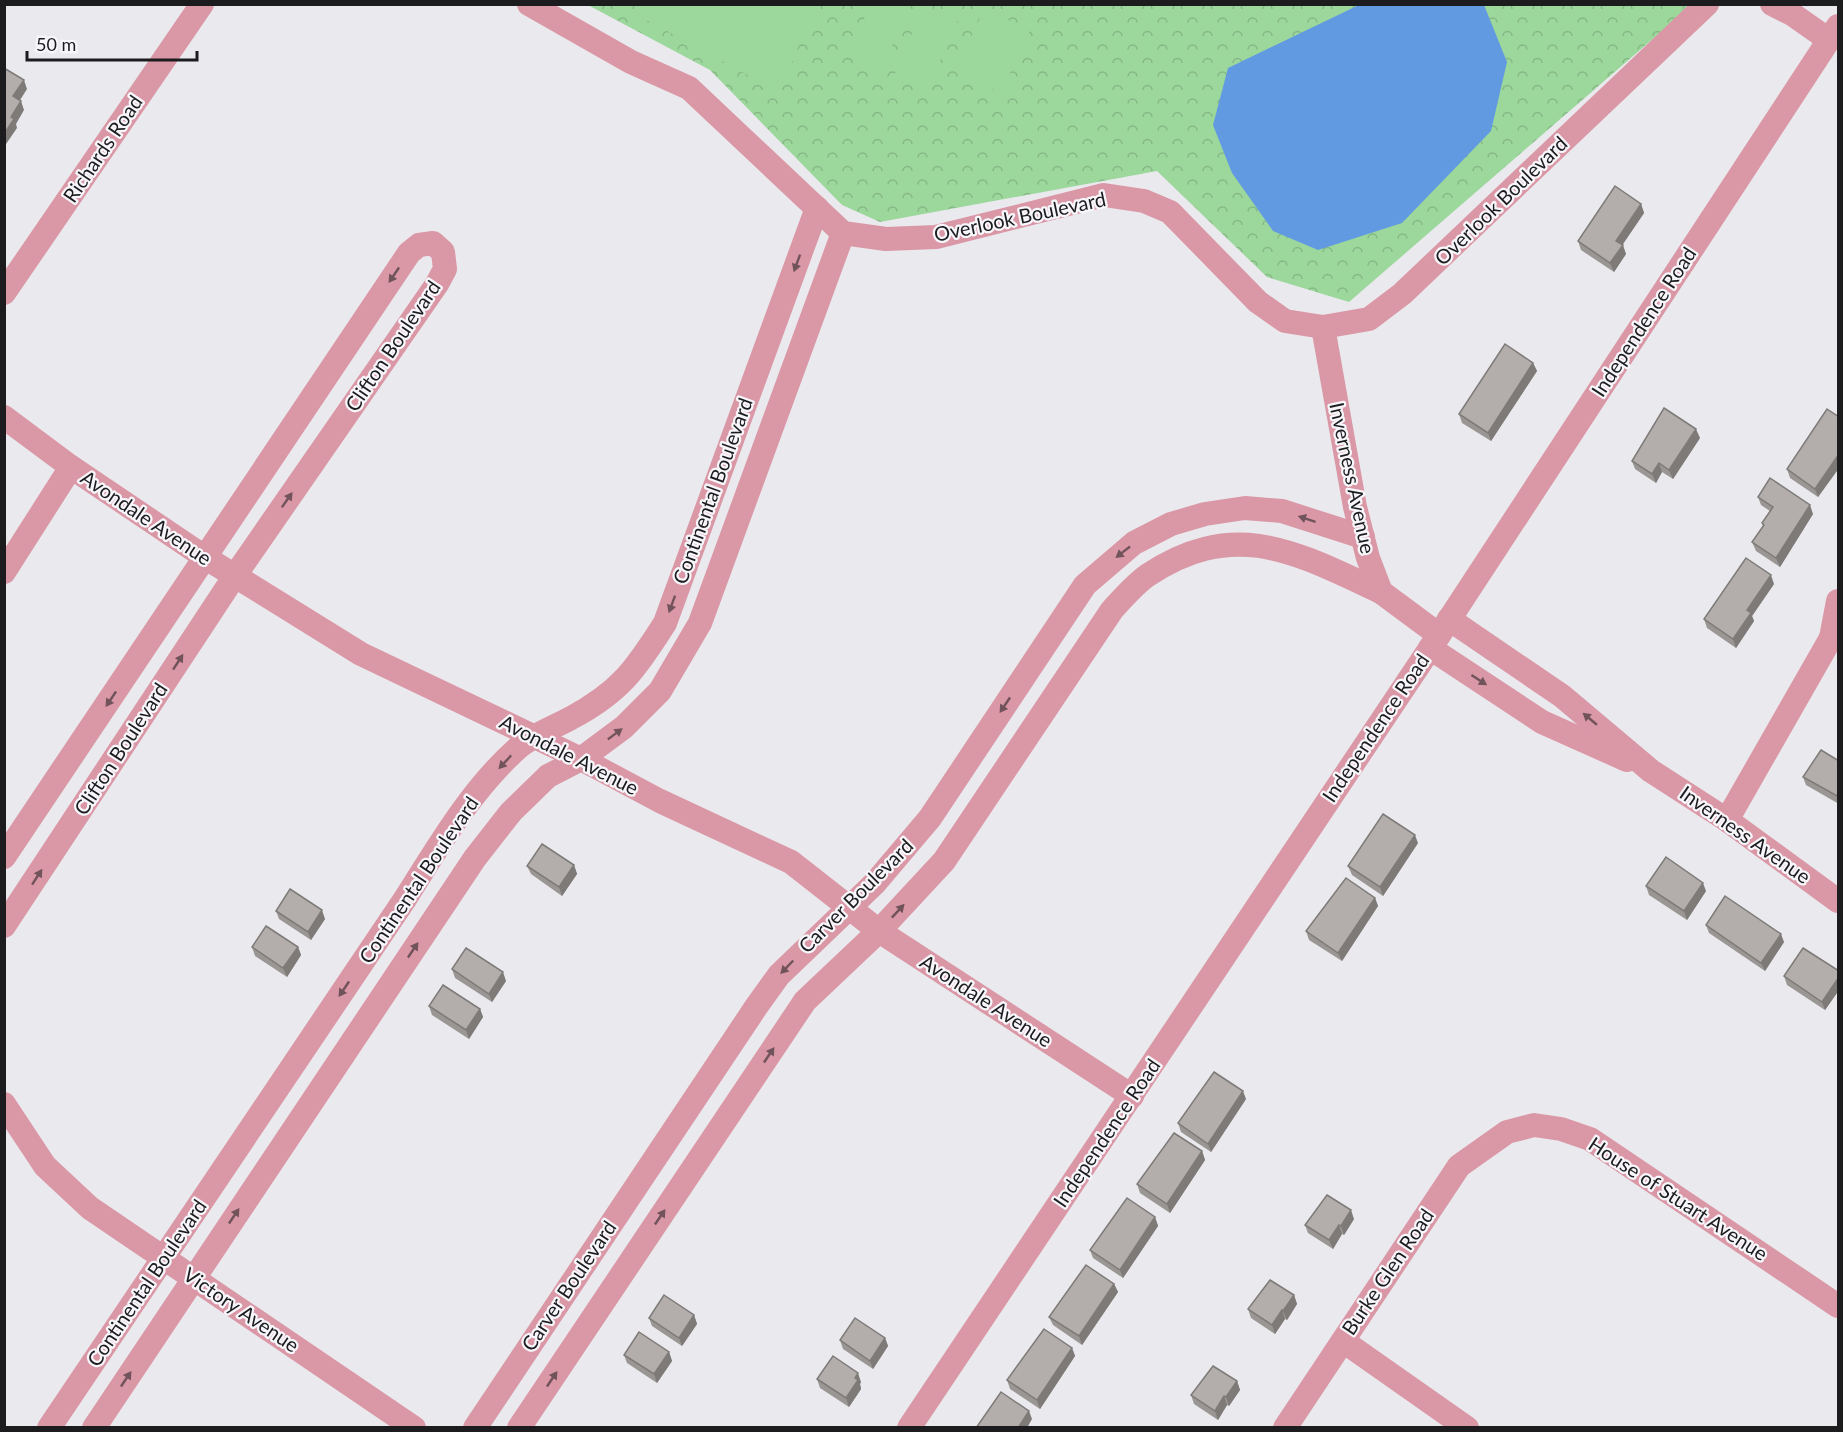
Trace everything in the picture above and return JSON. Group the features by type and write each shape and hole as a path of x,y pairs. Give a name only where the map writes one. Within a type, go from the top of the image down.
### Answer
{"street":[{"name":"Richards Road","path":"4,293 202,4"},
{"path":"529,4 631,62 689,88 843,233"},
{"name":"Overlook Boulevard","path":"843,233 886,239 936,237 1104,195 1144,201 1170,212 1258,302 1285,321 1323,327 1369,319 1402,294 1707,4"},
{"path":"1772,4 1834,33"},
{"name":"Independence Road","path":"909,1428 1439,634 1834,33"},
{"name":"Continental Boulevard","path":"49,1428 442,839 520,746 609,697 637,668 665,623 817,208"},
{"name":"Continental Boulevard","path":"94,1428 475,858 512,813 548,776 581,759 624,727 660,691 700,623 843,233"},
{"name":"Clifton Boulevard","path":"4,857 409,254 419,245 433,243 443,252 445,269 436,284 234,577 4,926"},
{"name":"Inverness Avenue","path":"1323,327 1355,507 1381,592 1439,634 1542,722 1651,771"},
{"name":"Avondale Avenue","path":"4,417 71,466 234,577 361,654 581,759 660,801 791,862 879,931 1132,1096"},
{"path":"4,572 71,466"},
{"name":"Carver Boulevard","path":"475,1428 756,1006 779,975 875,883 930,818 1085,585 1134,543 1171,524 1205,514 1245,508 1282,511 1363,537"},
{"name":"Carver Boulevard","path":"519,1428 805,1001 879,931 944,861 1112,610 1147,576 1192,552 1244,543 1303,556 1381,592"},
{"path":"1727,820 1835,635 1839,602"},
{"name":"Inverness Avenue","path":"1439,634 1562,696 1651,771 1727,820 1839,901"},
{"name":"Victory Avenue","path":"4,1104 45,1166 90,1208 414,1428"},
{"name":"House of Stuart Avenue","path":"1507,1132 1534,1125 1561,1129 1590,1138 1839,1306"},
{"name":"Burke Glen Road","path":"1285,1428 1459,1166 1507,1132"},
{"path":"1343,1341 1467,1428"}],"green space":[{"path":"639,4 816,5 785,78 764,84 634,13"},
{"path":"588,5 1692,5 1349,302 1267,277 1157,171 880,222 842,205 710,70"},
{"path":"870,5 910,5 881,71 848,57"},
{"path":"924,5 958,19 927,92 893,78"},
{"path":"984,9 1030,30 1001,93 955,72"}],"water":[{"path":"1361,4 1484,5 1507,62 1491,131 1402,223 1318,250 1273,231 1232,173 1213,125 1228,68"}],"building":[{"path":"4,68 24,80 13,96 21,101 11,117 14,119 4,134"},
{"path":"1615,186 1641,204 1616,241 1623,245 1610,263 1578,241"},
{"path":"1505,344 1533,363 1488,433 1459,414"},
{"path":"1664,408 1696,429 1669,470 1659,463 1652,474 1632,461"},
{"path":"1827,409 1839,417 1839,454 1815,489 1787,469"},
{"path":"1770,478 1810,505 1776,558 1752,542 1773,507 1758,497"},
{"path":"1746,558 1771,575 1747,610 1751,613 1733,639 1704,619"},
{"path":"1821,750 1839,761 1839,797 1803,777"},
{"path":"1383,814 1415,835 1380,887 1348,866"},
{"path":"542,844 574,865 559,887 527,866"},
{"path":"1666,857 1703,883 1684,911 1646,886"},
{"path":"1346,878 1375,898 1338,953 1306,931"},
{"path":"290,889 322,910 308,932 276,911"},
{"path":"1725,896 1781,934 1761,963 1706,925"},
{"path":"266,926 298,947 283,968 252,947"},
{"path":"466,948 503,972 489,994 452,969"},
{"path":"1803,948 1839,971 1839,977 1822,1002 1784,976"},
{"path":"443,985 480,1009 466,1030 429,1006"},
{"path":"1214,1072 1243,1091 1208,1144 1178,1123"},
{"path":"1174,1133 1202,1151 1167,1204 1137,1184"},
{"path":"1327,1195 1351,1210 1329,1240 1305,1225"},
{"path":"1127,1198 1155,1217 1120,1270 1090,1250"},
{"path":"1086,1265 1114,1284 1079,1336 1049,1317"},
{"path":"1270,1280 1294,1295 1272,1325 1248,1309"},
{"path":"664,1295 694,1315 679,1338 649,1318"},
{"path":"855,1318 885,1338 870,1361 840,1340"},
{"path":"1044,1329 1072,1348 1037,1400 1007,1380"},
{"path":"639,1332 669,1352 654,1374 624,1355"},
{"path":"833,1356 858,1373 855,1378 858,1380 846,1398 817,1379"},
{"path":"1213,1366 1237,1381 1215,1411 1191,1395"},
{"path":"1001,1392 1029,1411 1018,1428 976,1428"}]}
